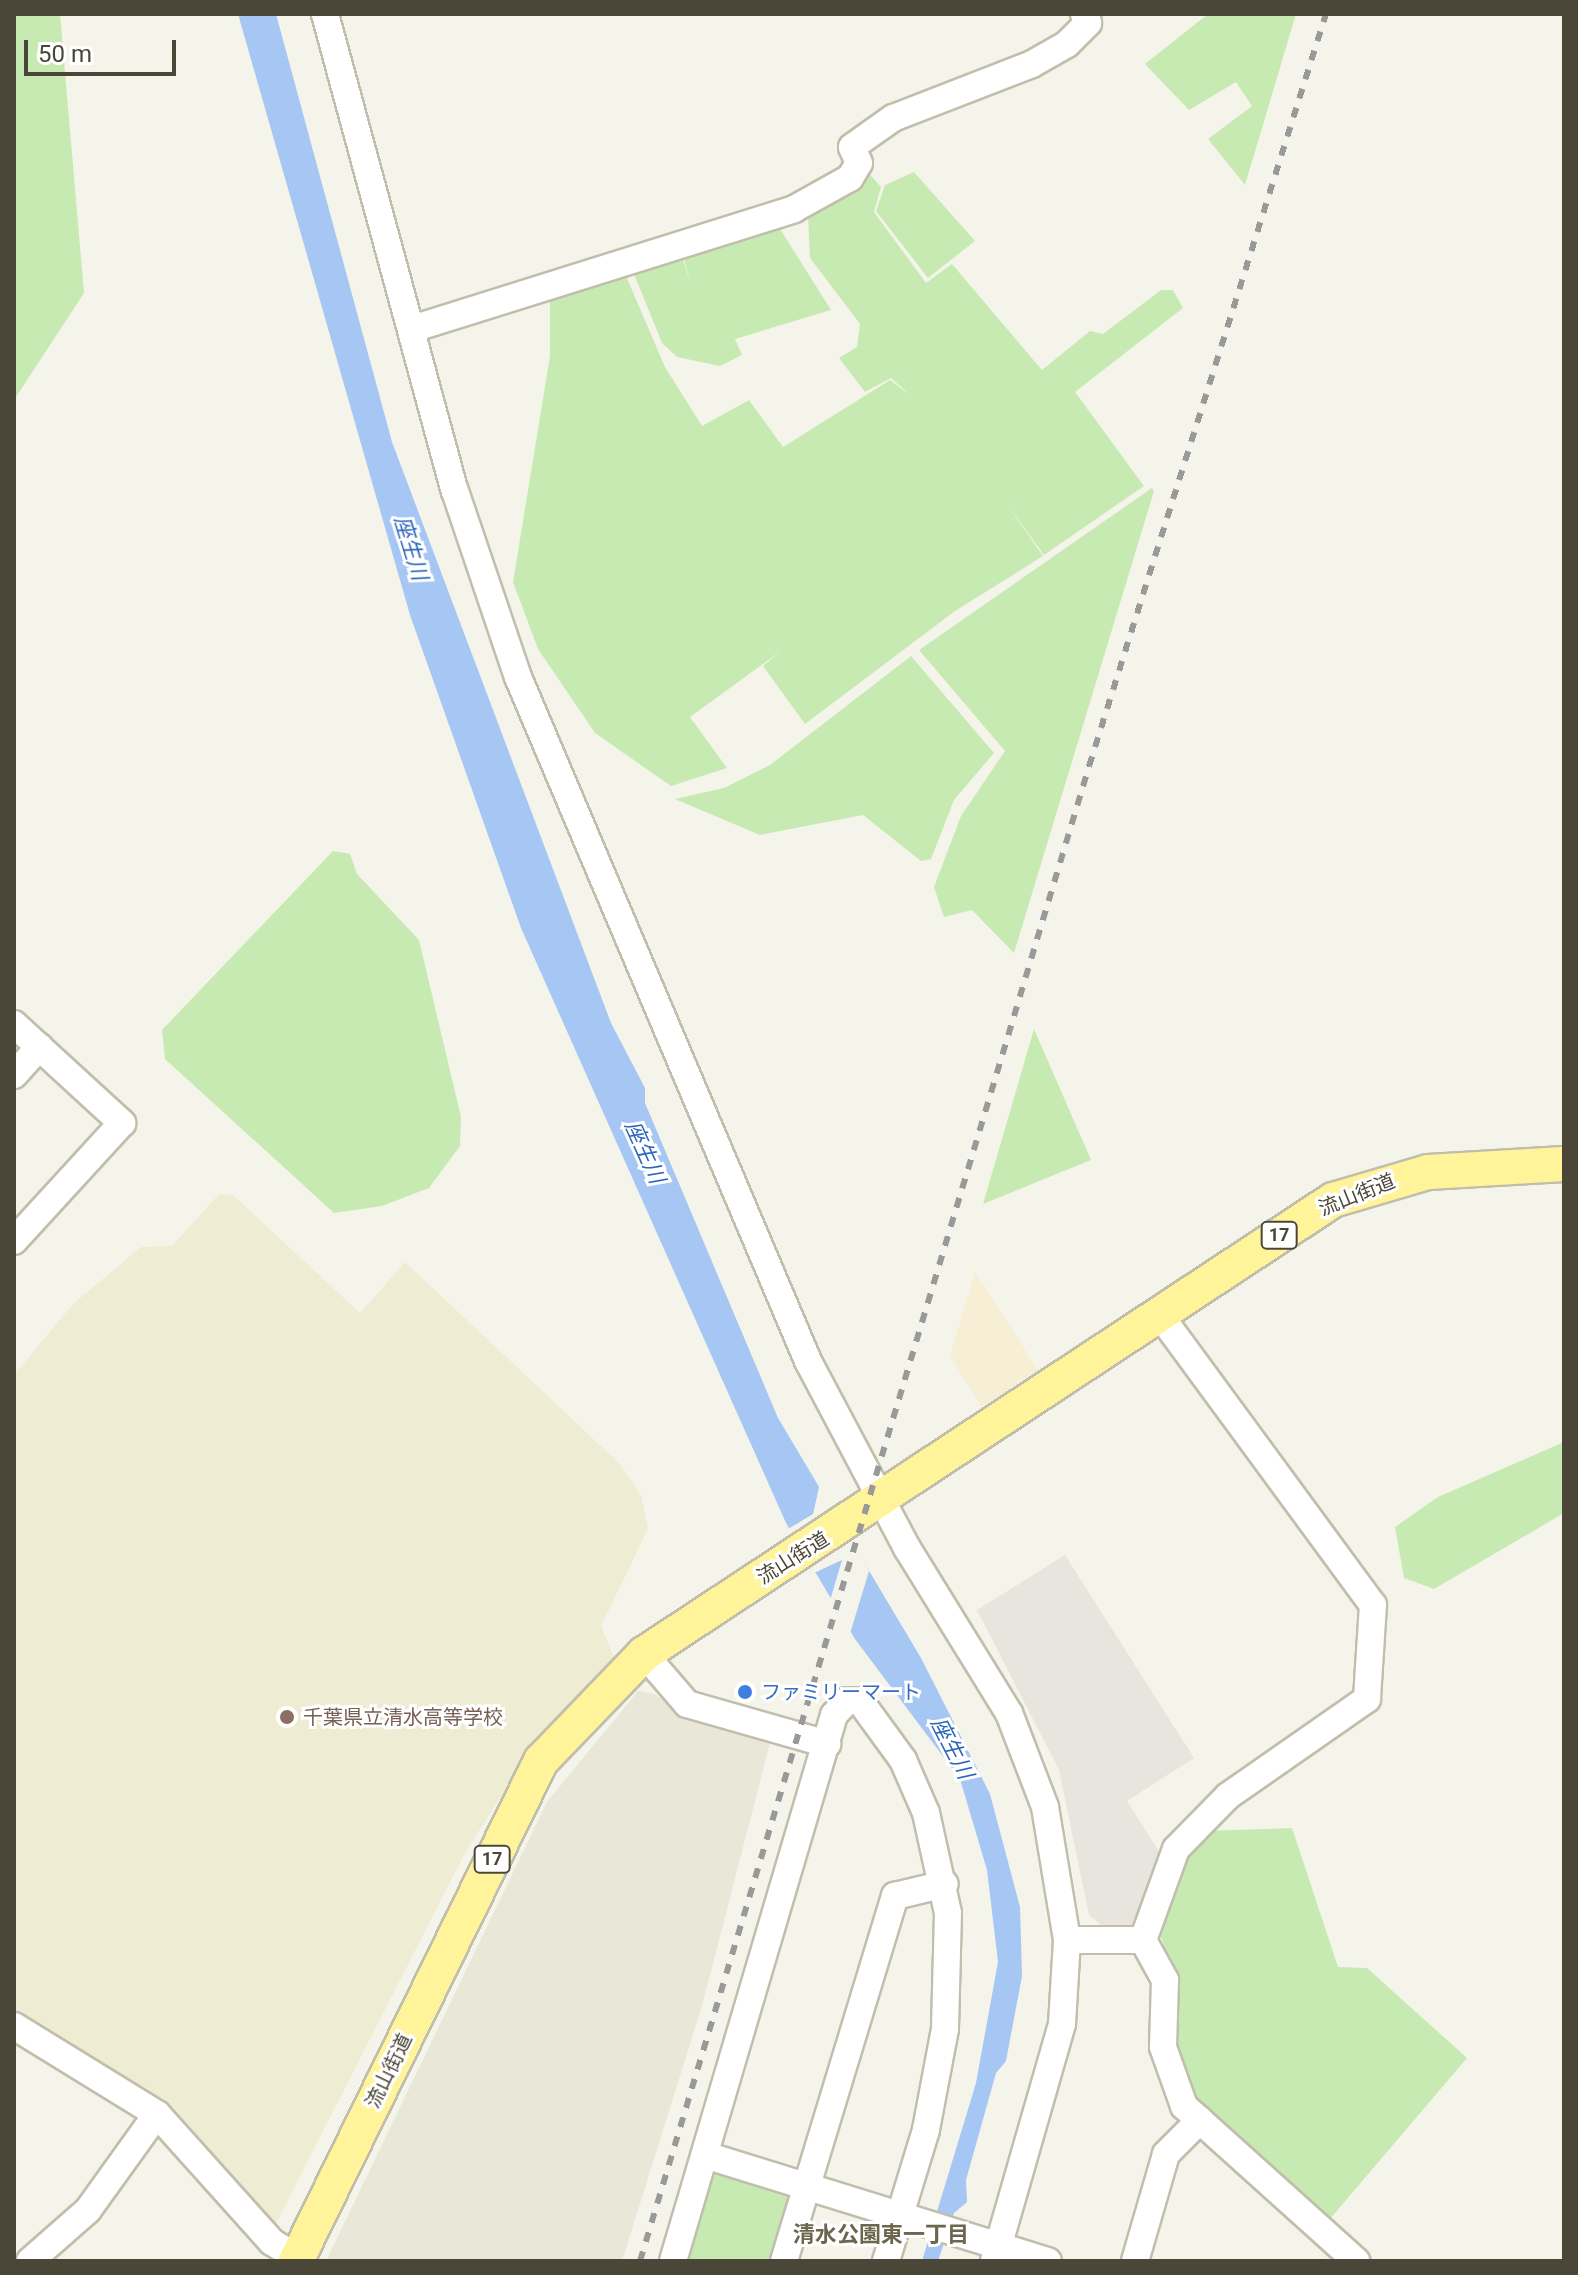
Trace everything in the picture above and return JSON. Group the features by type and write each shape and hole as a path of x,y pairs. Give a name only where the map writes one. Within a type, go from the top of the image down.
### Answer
{"main road":[{"name":"流山街道","path":"297,2260 541,1761 644,1654 1162,1318 1293,1224 1370,1186 1428,1172 1564,1164"}],"street":[{"path":"325,14 455,491 518,677 872,1508 1020,1741 1045,1807 1067,1940 1062,2024 1048,2093 989,2248"},
{"path":"412,329 794,209 850,178 859,163 852,147 893,118 1032,64 1067,44 1088,23 1084,14"},
{"path":"14,1024 122,1123 14,1241"},
{"path":"14,1075 39,1047"},
{"path":"1162,1318 1373,1605 1367,1699 1228,1796 1176,1849 1143,1940 1165,1980 1169,2074 1200,2120 1356,2261"},
{"path":"644,1654 687,1704 827,1744"},
{"path":"673,2261 834,1715 847,1701 872,1707 926,1813 945,1884 945,2029 907,2216 886,2261"},
{"path":"784,2261 895,1896 945,1884"},
{"path":"1067,1940 1143,1940"},
{"path":"14,2026 157,2114 272,2242 297,2260"},
{"path":"30,2261 88,2210 157,2114"},
{"path":"1135,2261 1166,2154 1200,2120"},
{"path":"705,2155 907,2216 989,2248 1048,2261"}],"shaded area":[{"name":"千葉県立清水高等学校","path":"219,1194 233,1195 360,1313 405,1262 619,1463 641,1495 648,1529 601,1626 615,1660 533,1747 466,1851 272,2231 152,2103 14,2021 14,1375 73,1304 141,1247 172,1246"},
{"path":"975,1271 1038,1370 981,1407 950,1356"},
{"path":"1065,1555 1194,1758 1127,1801 1160,1853 1131,1928 1107,1930 1089,1915 1059,1770 977,1610"},
{"path":"638,1691 655,1694 681,1715 770,1743 702,2006 622,2261 326,2261 547,1802"}],"green space":[{"path":"14,14 60,14 84,293 14,400"},
{"path":"1208,14 1296,14 1245,185 1208,139 1252,106 1236,82 1189,110 1145,64"},
{"path":"867,171 881,187 874,212 926,283 952,264 1042,370 1090,331 1103,334 1161,290 1173,290 1183,308 1075,392 1144,486 1044,555 1004,500 1043,556 955,611 805,724 763,666 781,651 690,717 727,768 671,786 595,733 538,649 513,582 550,356 550,300 626,276 665,367 702,426 749,400 783,447 890,380 910,395 891,378 865,392 839,358 857,347 860,324 810,258 808,215"},
{"path":"914,172 975,241 928,278 876,211 885,185"},
{"path":"777,224 831,310 735,339 742,355 720,366 677,357 662,343 634,274 682,257 690,281 683,256"},
{"path":"1152,488 1154,491 1014,953 972,910 944,917 934,887 961,816 1005,751 919,650"},
{"path":"911,656 994,753 954,800 931,859 921,861 863,815 760,835 675,799 724,788 770,765"},
{"path":"333,851 350,854 357,874 419,940 461,1117 460,1146 429,1188 382,1206 334,1213 165,1059 162,1030"},
{"path":"1034,1029 1091,1160 983,1204"},
{"path":"1564,1442 1564,1513 1434,1589 1404,1578 1395,1527 1438,1497"},
{"path":"1292,1828 1338,1967 1367,1968 1467,2058 1329,2220 1195,2102 1174,2032 1175,1977 1157,1925 1181,1862 1204,1831"},
{"path":"721,2169 791,2191 796,2198 777,2261 681,2261 707,2176"}],"water":[{"name":"座生川","path":"238,14 276,14 392,442 611,1023 645,1088 645,1103 778,1418 921,1658 990,1794 1020,1907 1022,1976 1006,2061 996,2073 966,2180 967,2202 954,2213 938,2261 922,2261 976,2083 998,1962 987,1870 960,1779 855,1639 786,1523 521,928 410,615"}],"pier":[{"path":"820,1483 869,1571 849,1637 829,1604 842,1560 814,1573 788,1529 813,1514"}],"railway":[{"path":"640,2261 1089,766 1326,14"}],"place":[{"name":"ファミリーマート","path":"745,1692"},
{"name":"千葉県立清水高等学校","path":"287,1717"}],"district":[{"name":"清水公園東一丁目","path":"881,2235"}]}
